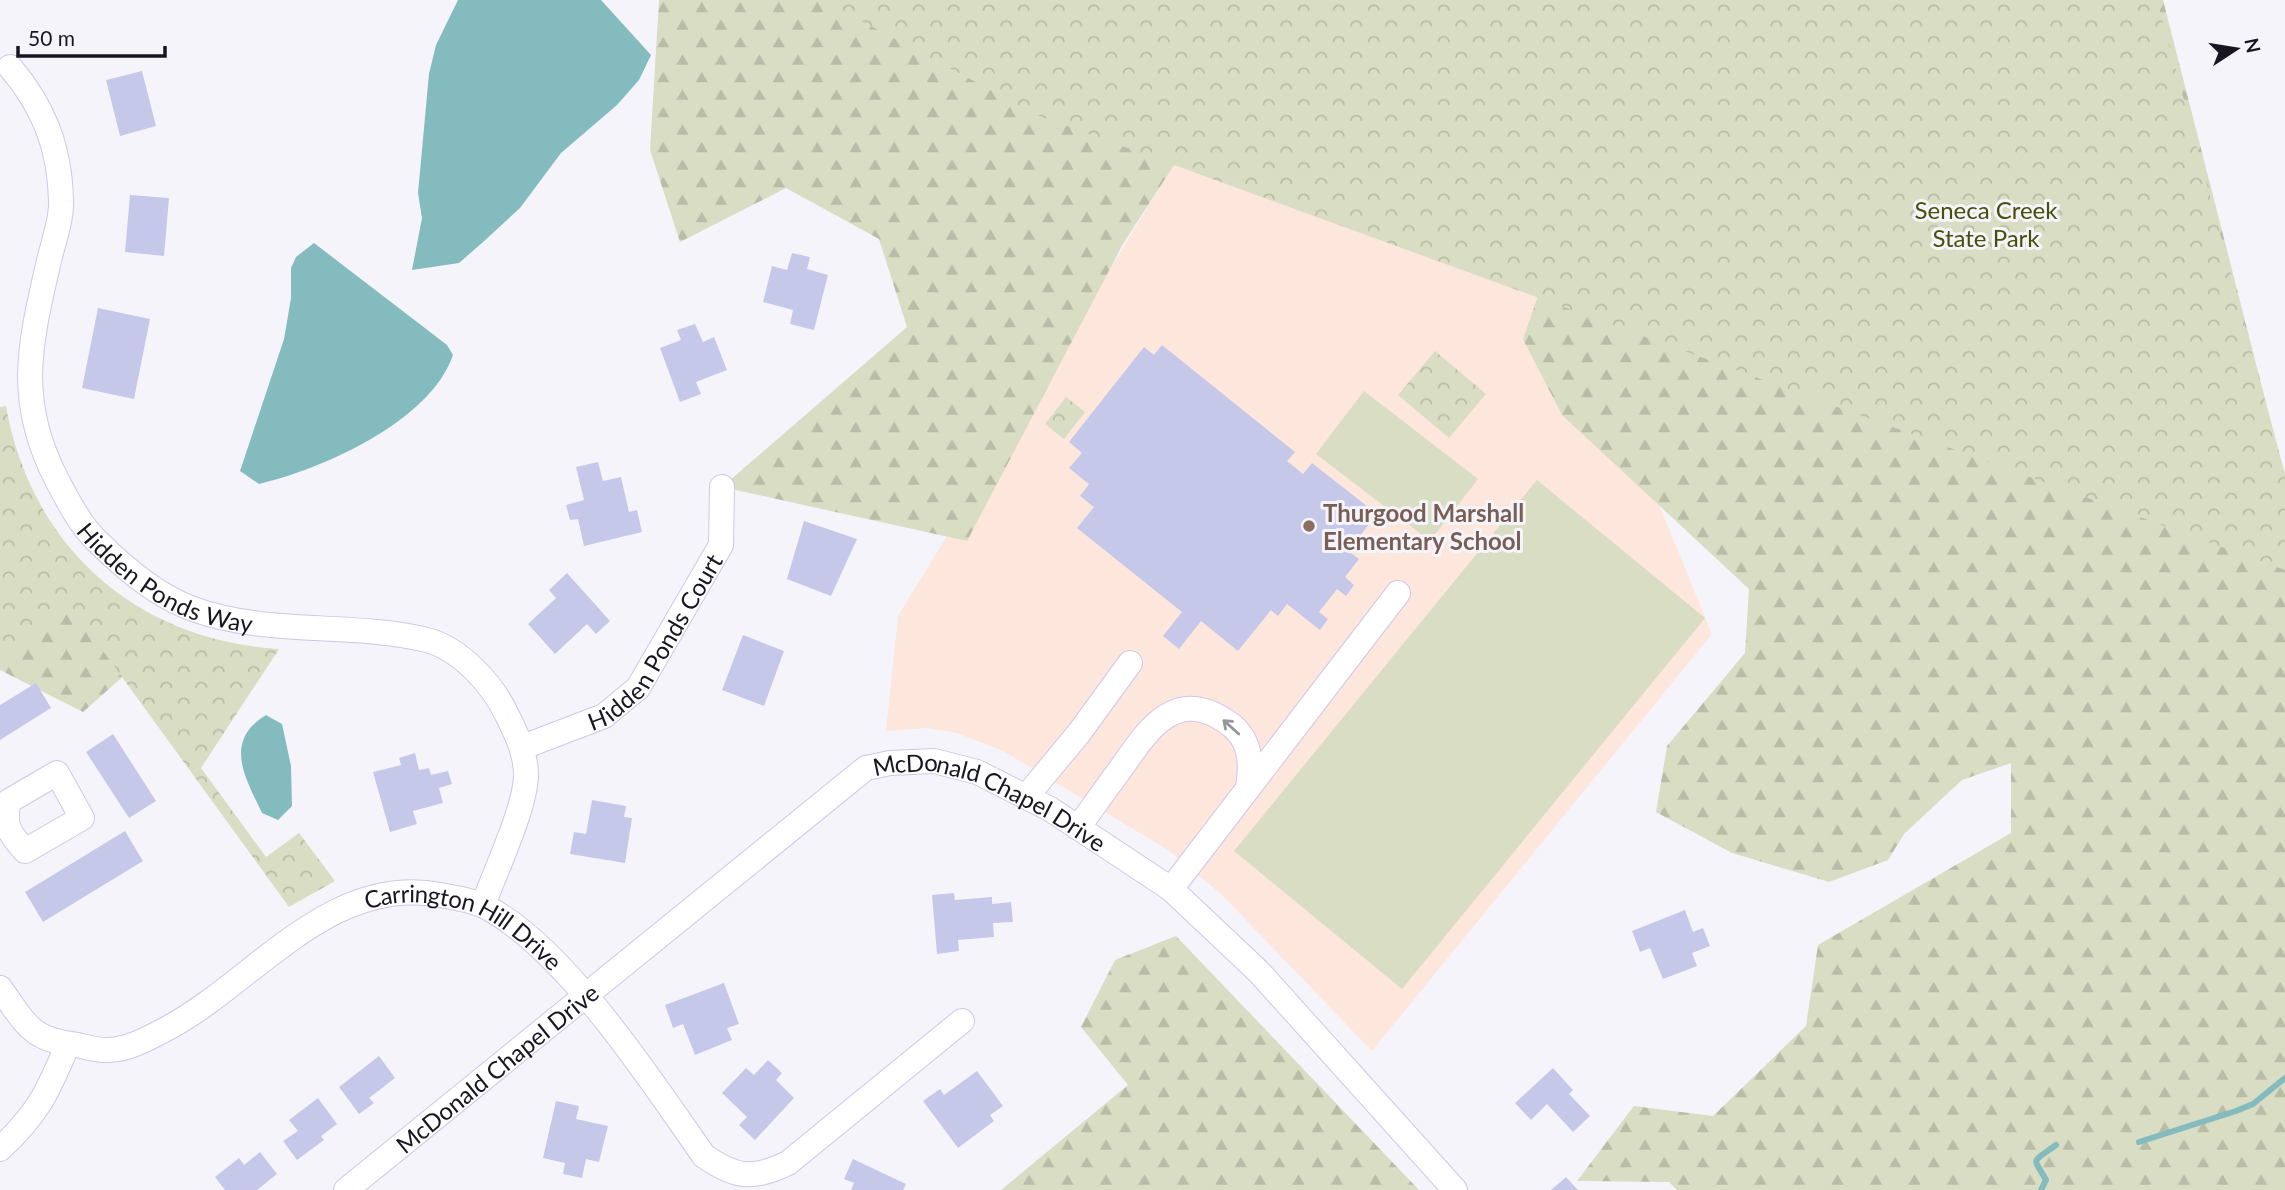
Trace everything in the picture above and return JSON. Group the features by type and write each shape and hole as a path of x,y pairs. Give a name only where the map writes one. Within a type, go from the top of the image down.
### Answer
{"street":[{"name":"Hidden Ponds Way","path":"10,67 33,94 51,130 62,205 32,335 29,371 32,407 41,449 94,538 158,591 193,609 317,631 429,641 466,662 499,697 523,747 526,778 484,905"},
{"name":"Hidden Ponds Court","path":"523,747 604,716 638,688 721,545 722,487"},
{"path":"1171,889 1398,593"},
{"path":"1026,797 1079,733 1130,663"},
{"path":"1078,828 1146,732 1176,710 1194,709 1215,713 1233,726 1249,751 1248,788"},
{"name":"McDonald Chapel Drive","path":"346,1190 866,768 933,761 977,772 1026,797 1171,889 1259,972 1455,1190"},
{"name":"Carrington Hill Drive","path":"0,988 32,1030 68,1044 108,1050 138,1044 186,1018 316,921 355,904 384,895 425,892 484,905 519,926 586,996 704,1156 724,1170 743,1176 769,1172 788,1163 962,1021"},
{"path":"0,1149 24,1126 43,1102 68,1044"}],"shaded area":[{"name":"Thurgood Marshall Elementary School","path":"1176,161 1643,315 1620,409 1712,634 1372,1051 1221,894 1168,850 1003,751 957,733 927,728 886,731 898,616"}],"green space":[{"path":"659,0 2163,0 2285,477 2285,1190 1677,1190 1669,1182 1577,1181 1634,1106 1713,1116 1806,1026 1818,945 2011,833 2011,763 1962,780 1904,834 1888,860 1829,882 1732,853 1656,812 1667,746 1745,653 1749,589 1562,415 1523,339 1538,296 1176,162 1123,244 967,541 722,487 907,327 879,239 786,188 680,242 650,150"},
{"name":"Seneca Creek State Park","path":"822,0 2157,0 2285,474 2285,570 1037,115"},
{"path":"1435,351 1486,394 1449,438 1398,395"},
{"path":"1364,391 1478,479 1430,541 1316,454"},
{"path":"1066,397 1085,412 1064,439 1045,424"},
{"path":"6,406 19,457 39,502 66,542 98,577 136,605 180,627 227,642 279,649 201,768 266,857 299,833 335,881 289,907 69,604 0,656 0,407"},
{"path":"0,471 146,656 83,712 0,670"},
{"path":"1537,480 1705,618 1402,989 1234,851"},
{"path":"1176,936 1419,1190 1001,1190 1128,1085 1081,1027 1115,960"}],"water":[{"path":"458,0 601,0 651,55 639,80 617,105 561,153 520,208 482,243 459,263 412,270 422,218 418,193 429,74 436,45"},
{"path":"314,243 447,345 453,355 441,379 422,401 371,439 313,467 259,484 240,471 284,339 291,298 291,268 296,257"},
{"path":"266,715 282,724 291,766 292,806 278,820 262,813 244,773 242,760 241,748 245,736 253,725"}],"building":[{"path":"142,71 156,126 120,136 106,80"},
{"path":"130,195 169,198 164,256 125,252"},
{"path":"792,253 810,257 807,269 828,275 814,330 790,324 793,310 763,302 772,266 787,270"},
{"path":"98,308 150,319 134,399 82,388"},
{"path":"695,324 703,342 714,337 727,370 696,382 701,394 680,402 660,348 681,340 677,330"},
{"path":"1162,345 1295,452 1287,461 1303,474 1312,463 1377,514 1348,551 1359,559 1345,577 1354,585 1346,596 1337,589 1319,612 1328,619 1320,630 1287,604 1278,616 1271,610 1238,651 1201,621 1179,649 1163,636 1182,612 1077,528 1094,507 1080,496 1089,484 1069,468 1082,453 1069,442 1144,347 1154,355"},
{"path":"598,462 603,481 621,477 629,512 637,510 642,532 584,546 578,519 570,520 566,505 584,500 576,467"},
{"path":"804,521 857,539 831,596 787,579"},
{"path":"567,573 610,621 596,634 587,624 555,654 528,624 556,598 549,590"},
{"path":"743,635 784,651 764,706 722,690"},
{"path":"36,683 51,708 0,740 0,705"},
{"path":"113,734 156,801 129,818 86,752"},
{"path":"415,753 419,770 429,768 431,775 448,771 452,784 439,788 443,803 413,811 417,824 390,832 373,772 401,765 399,758"},
{"path":"592,800 626,806 624,817 632,818 625,863 570,854 574,832 586,834"},
{"path":"125,831 143,861 43,922 25,892"},
{"path":"954,893 955,900 992,897 992,904 1011,902 1013,922 993,923 994,937 958,940 959,951 937,954 932,895"},
{"path":"1685,910 1693,932 1703,928 1710,946 1692,953 1697,966 1663,979 1650,948 1640,952 1632,931"},
{"path":"724,983 739,1024 727,1028 732,1040 695,1055 683,1024 673,1028 665,1005"},
{"path":"379,1056 395,1078 369,1098 374,1103 359,1114 339,1087"},
{"path":"768,1060 782,1073 776,1080 794,1098 755,1140 739,1125 747,1117 722,1093 746,1068 754,1075"},
{"path":"1553,1068 1573,1090 1569,1094 1590,1116 1573,1132 1547,1104 1531,1120 1515,1103"},
{"path":"977,1071 1003,1106 990,1115 994,1121 958,1148 923,1101 940,1089 944,1095"},
{"path":"318,1098 337,1124 321,1136 324,1140 297,1160 283,1141 298,1131 289,1120"},
{"path":"556,1101 579,1106 576,1119 608,1126 599,1162 586,1159 582,1178 563,1174 565,1163 543,1158"},
{"path":"260,1152 277,1174 257,1190 225,1190 215,1177 239,1158 244,1165"},
{"path":"853,1159 906,1184 903,1190 851,1190 854,1183 844,1179"},
{"path":"1566,1177 1578,1190 1551,1190"}],"waterway":[{"path":"2139,1142 2253,1104 2285,1078"},
{"path":"2041,1190 2046,1180 2036,1161 2056,1145"}],"place":[{"name":"Thurgood Marshall Elementary School","path":"1309,526"}]}
